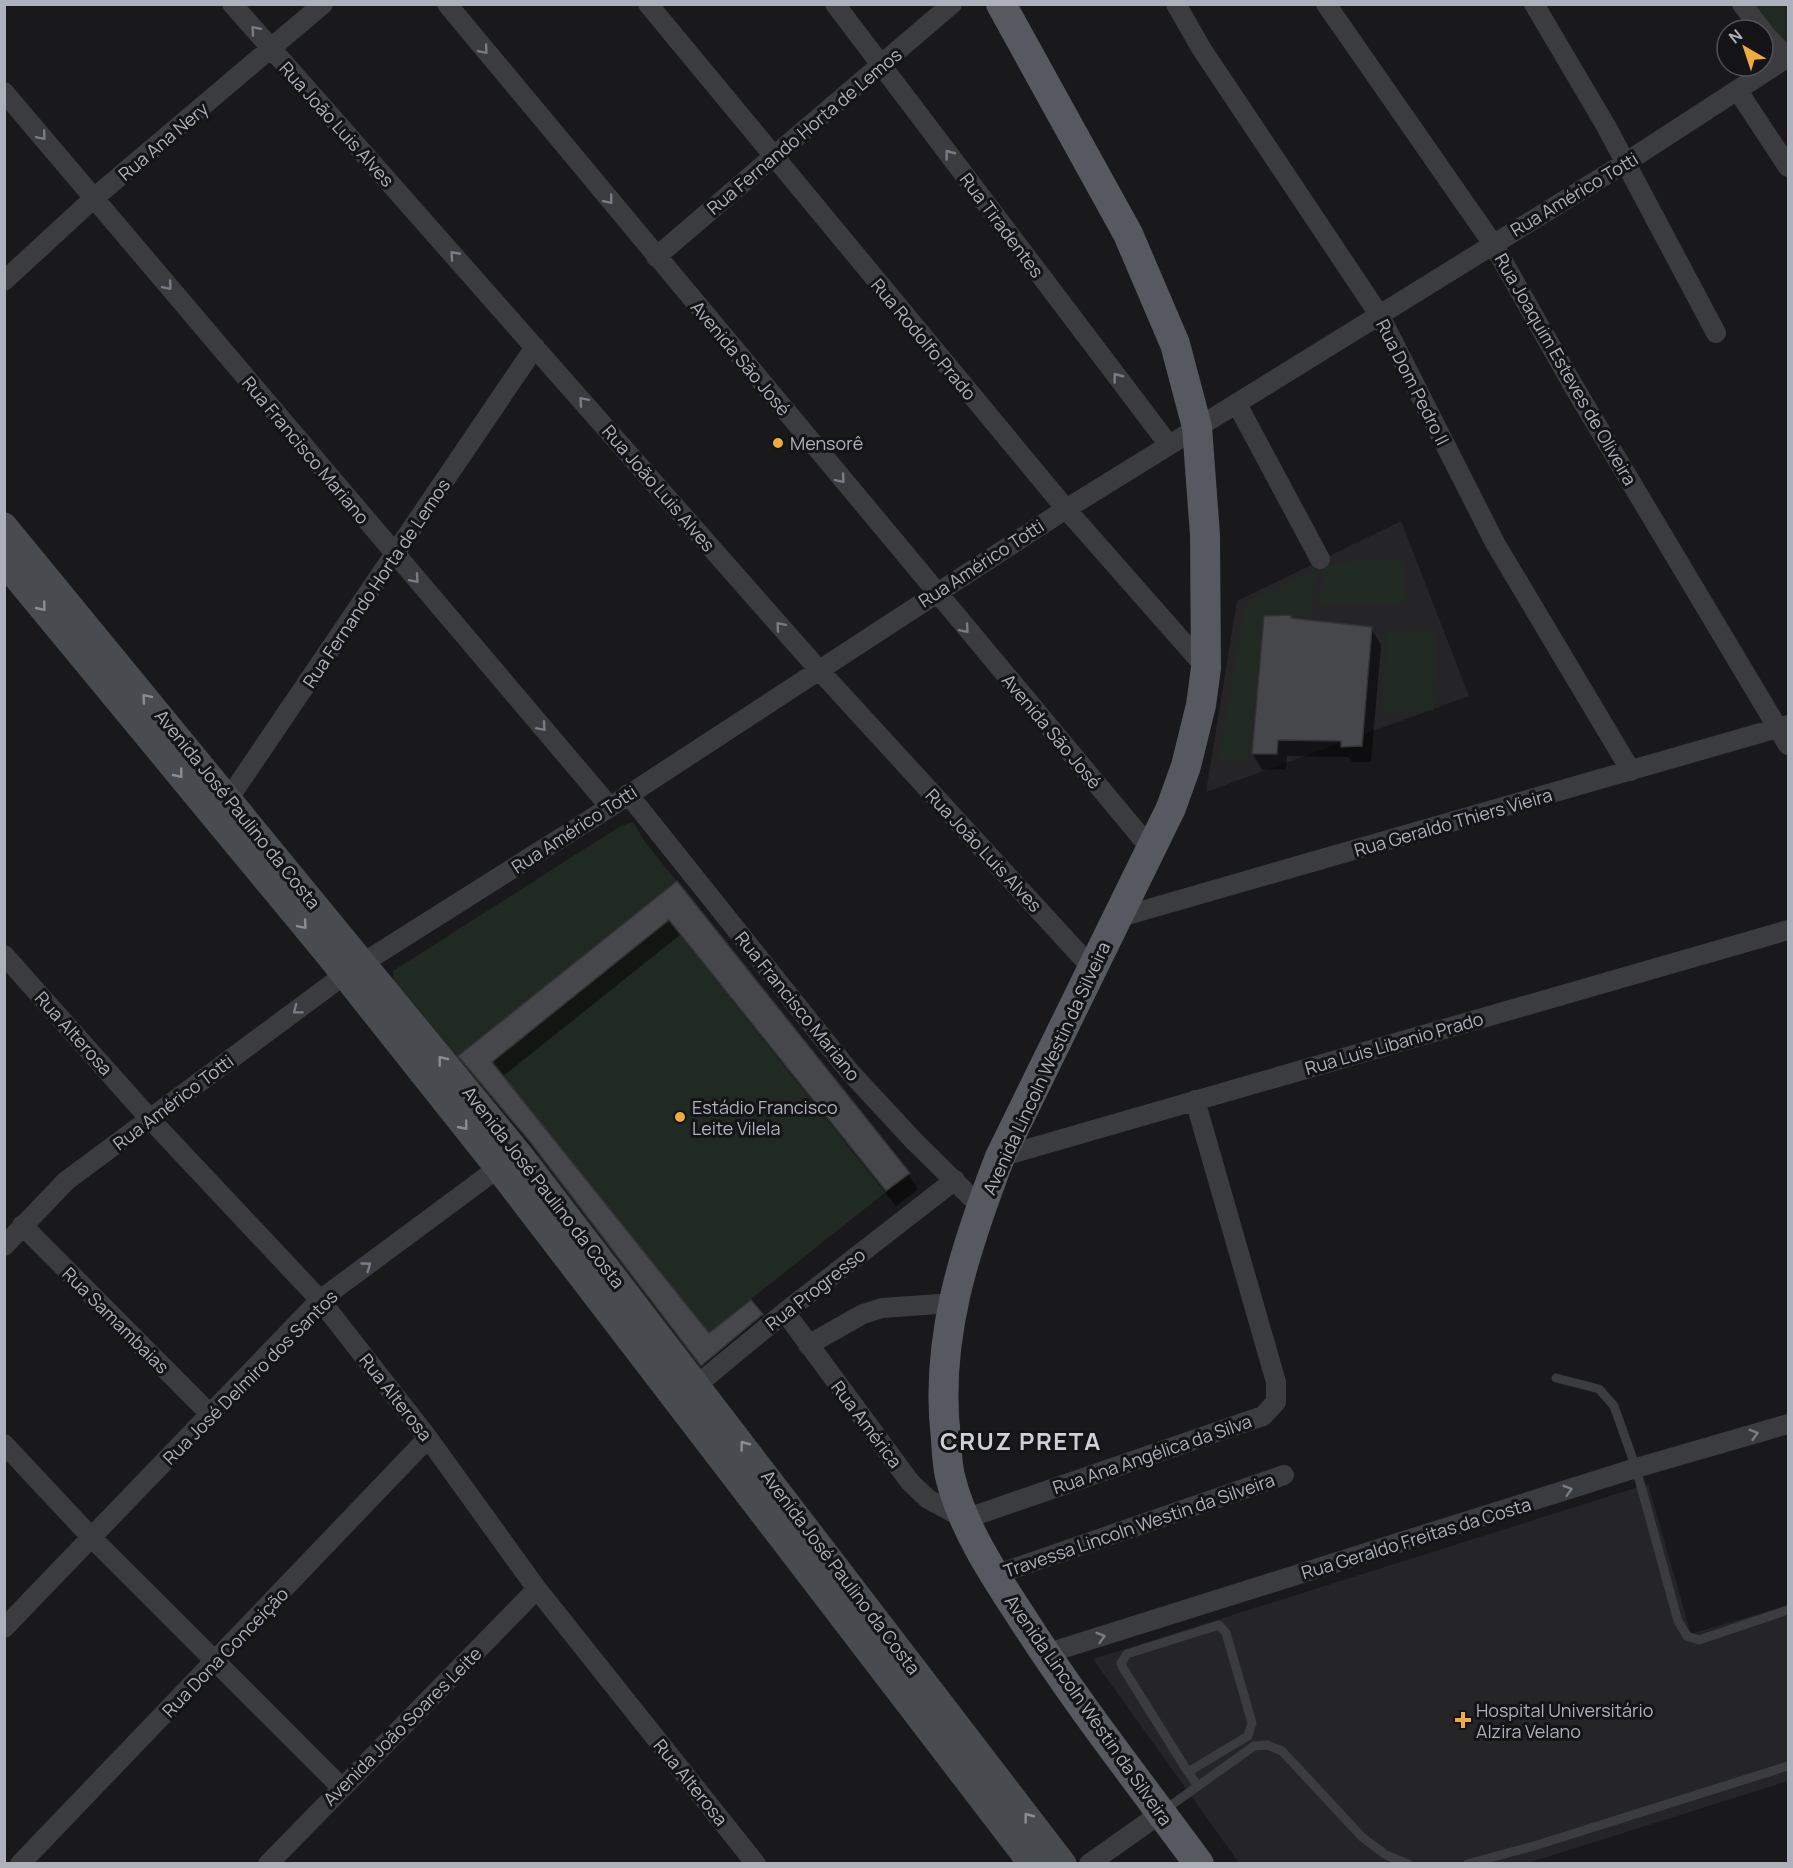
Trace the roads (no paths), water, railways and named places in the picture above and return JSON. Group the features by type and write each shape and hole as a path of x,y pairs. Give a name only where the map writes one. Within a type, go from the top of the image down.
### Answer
{"main road":[{"name":"Avenida Lincoln Westin da Silveira","path":"1001,4 1128,234 1174,344 1197,426 1205,535 1206,668 1201,705 1186,766 1171,808 1091,967 1000,1157 981,1208 952,1302 945,1344 944,1424 950,1479 965,1519 995,1575 1045,1654 1199,1863"},
{"name":"Avenida José Paulino da Costa","path":"4,526 220,806 508,1161 688,1393 1063,1863"},
{"name":"Avenida José Paulino da Costa","path":"4,562 220,806"},
{"name":"Avenida José Paulino da Costa","path":"688,1393 1032,1863"}],"street":[{"name":"Rua João Luis Alves","path":"232,4 819,670 1091,967"},
{"name":"Rua Ana Nery","path":"4,281 94,198 272,50 323,4"},
{"name":"Avenida São José","path":"447,4 935,593 1151,849"},
{"name":"Rua Rodolfo Prado","path":"648,4 1066,509 1206,668"},
{"name":"Rua Tiradentes","path":"835,4 1169,445"},
{"name":"Rua Fernando Horta de Lemos","path":"656,257 952,4"},
{"name":"Rua Dom Pedro II","path":"1176,4 1201,48 1380,316 1495,543 1631,771"},
{"name":"Rua Joaquim Esteves de Oliveira","path":"1326,4 1493,244 1574,387 1783,726 1788,745"},
{"path":"1534,4 1625,163 1716,333"},
{"path":"1742,4 1752,18"},
{"path":"1775,44 1788,58"},
{"name":"Rua Américo Totti","path":"4,1246 66,1181 354,969 610,807 1066,509 1625,163 1788,58"},
{"path":"1738,91 1788,168"},
{"name":"Rua Francisco Mariano","path":"4,92 610,807"},
{"name":"Rua Fernando Horta de Lemos","path":"220,806 395,556 535,347"},
{"path":"1237,404 1320,559"},
{"name":"Rua Geraldo Thiers Vieira","path":"1117,918 1783,726"},
{"name":"Rua Francisco Mariano","path":"627,795 806,1021 898,1124 981,1208"},
{"name":"Rua Luis Libanio Prado","path":"1000,1157 1788,930"},
{"name":"Rua Alterosa","path":"4,955 150,1119 320,1300 428,1438 537,1589 756,1863"},
{"name":"Rua Ana Angélica da Silva","path":"965,1519 1248,1422 1271,1410 1276,1402 1275,1382 1195,1100"},
{"name":"Rua José Delmiro dos Santos","path":"4,1628 320,1300 508,1161"},
{"name":"Rua Progresso","path":"688,1393 785,1312 954,1180"},
{"name":"Rua Samambaias","path":"22,1225 210,1414"},
{"path":"808,1345 863,1314 882,1308 952,1302"},
{"name":"Rua América","path":"785,1312 910,1482 928,1499 965,1519"},
{"name":"Rua Geraldo Freitas da Costa","path":"1045,1654 1636,1468 1788,1424"},
{"name":"Rua Dona Conceição","path":"20,1863 216,1662 428,1438"},
{"path":"4,1444 92,1538 341,1787"},
{"name":"Travessa Lincoln Westin da Silveira","path":"995,1575 1284,1475"},
{"name":"Avenida João Soares Leite","path":"268,1863 537,1589"},
{"path":"1089,1863 1161,1813"}],"lane":[{"path":"1556,1378 1591,1386 1608,1396 1622,1426 1636,1468 1678,1621 1687,1636 1699,1640 1715,1636 1788,1610"},
{"path":"1188,1772 1248,1736 1252,1730 1252,1723 1226,1633 1219,1625 1127,1654 1121,1663 1188,1772 1198,1786"},
{"path":"1161,1813 1254,1746 1268,1745 1282,1751 1362,1837 1386,1855 1408,1863"},
{"path":"1467,1863 1534,1846 1788,1766"}],"place":[{"name":"Mensorê","path":"778,443"},
{"name":"Estádio Francisco Leite Vilela","path":"680,1117"},
{"name":"Hospital Universitário Alzira Velano","path":"1463,1720"}],"district":[{"name":"CRUZ PRETA","path":"1021,1440"}]}
